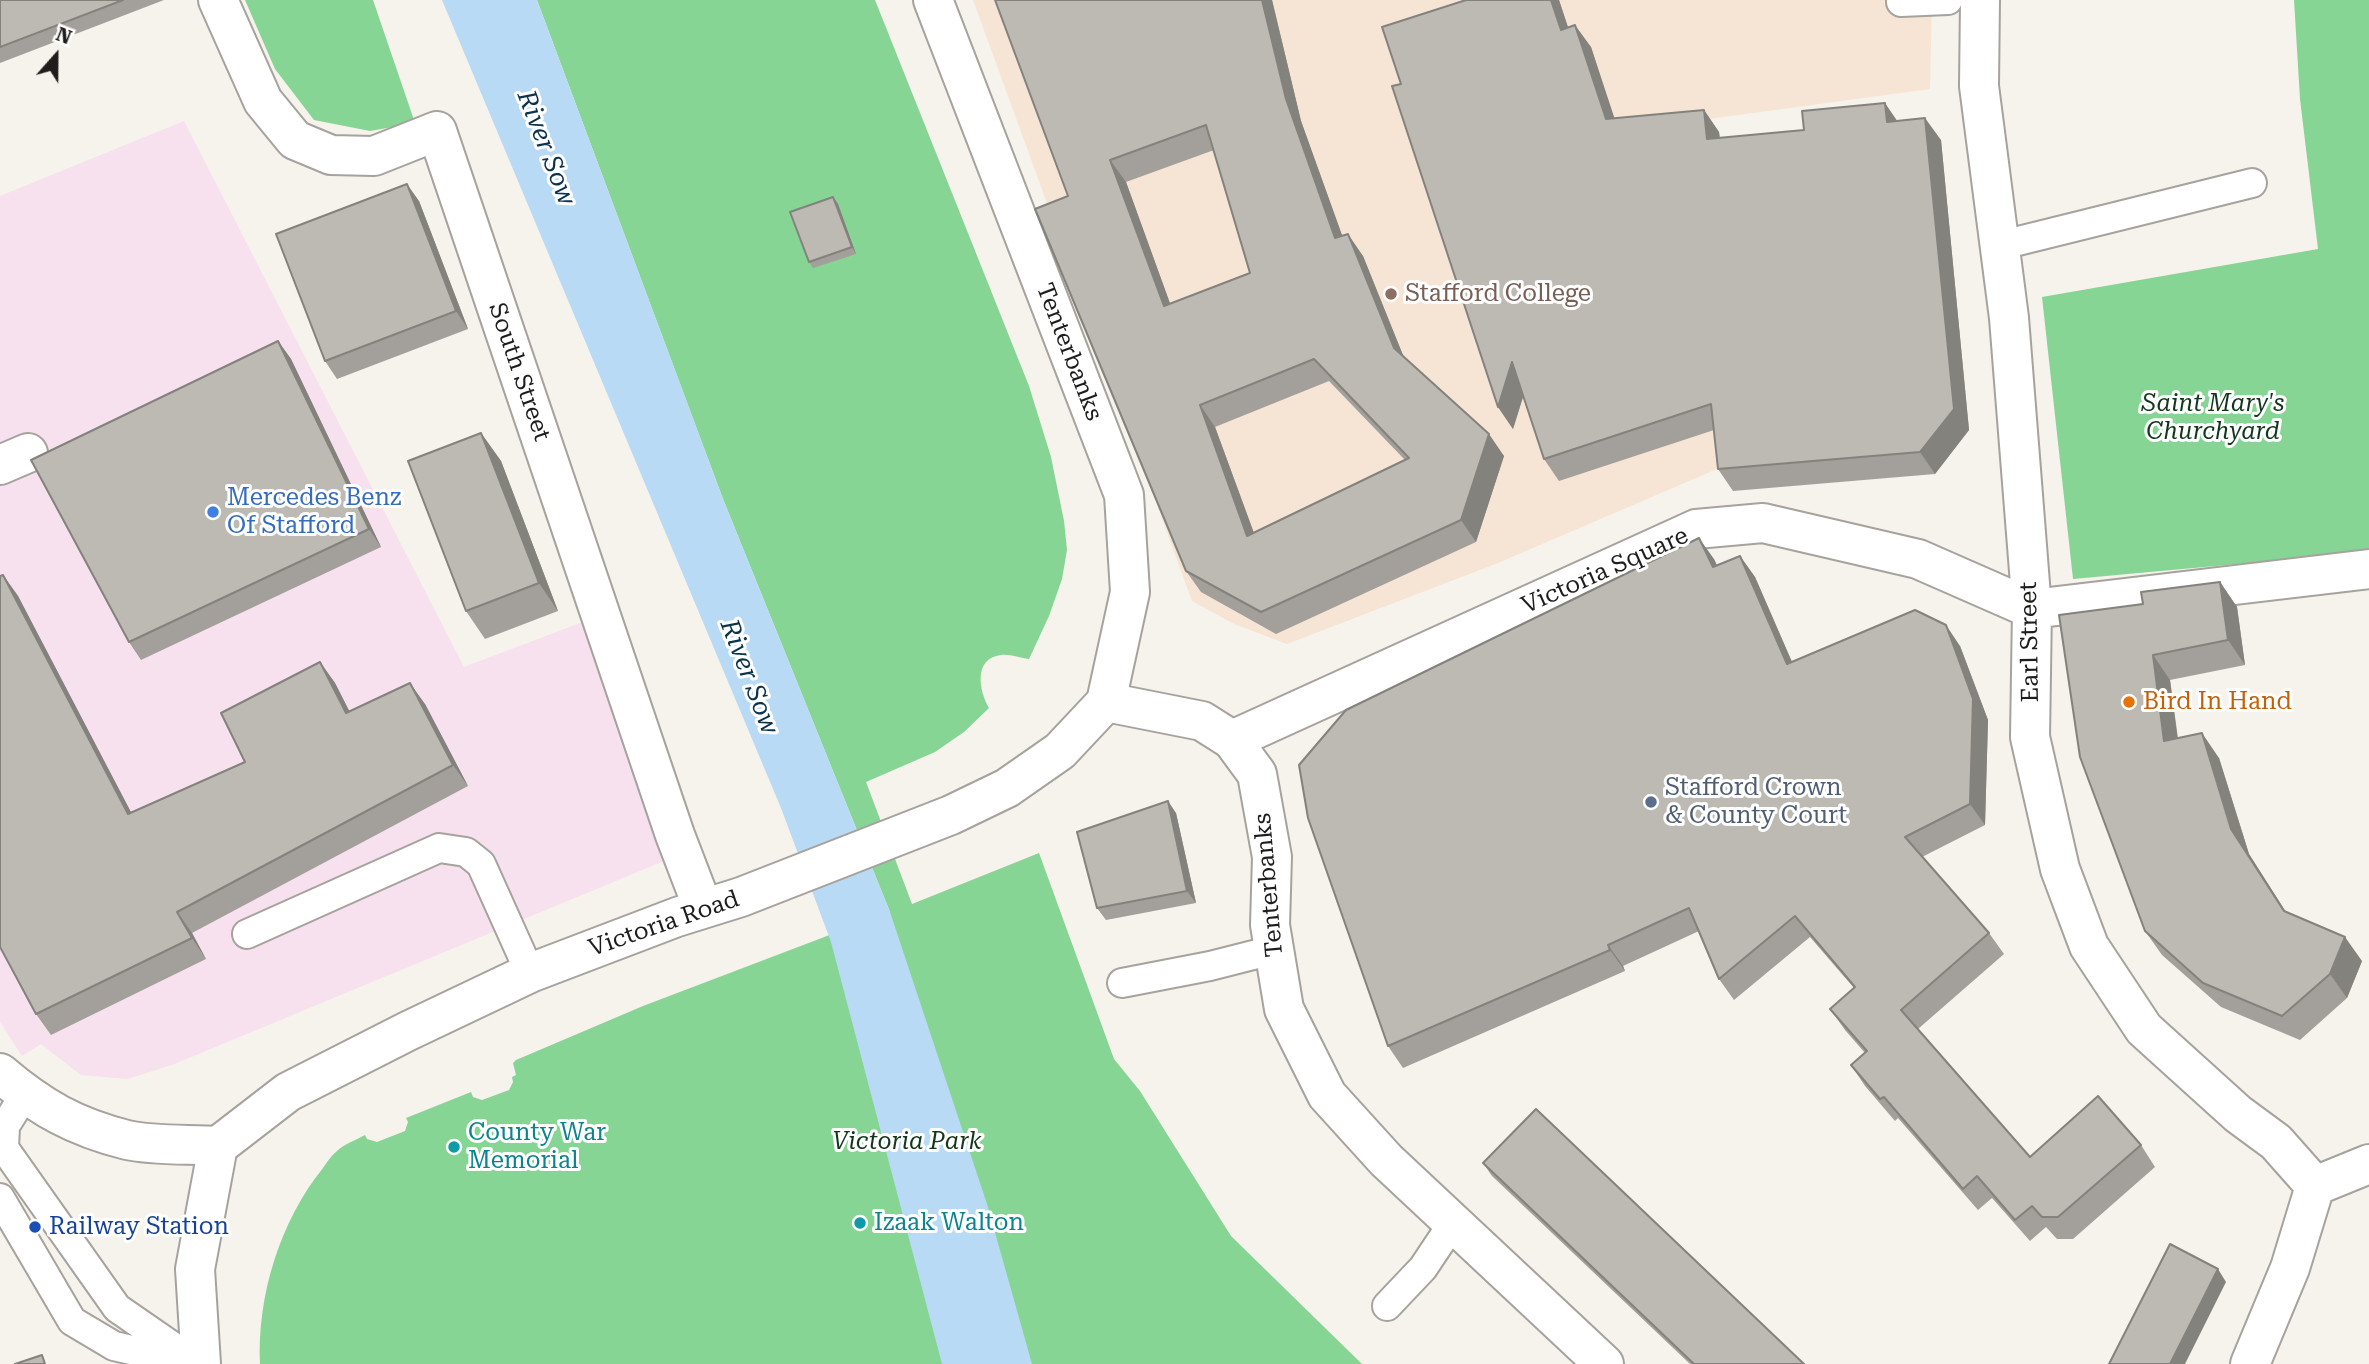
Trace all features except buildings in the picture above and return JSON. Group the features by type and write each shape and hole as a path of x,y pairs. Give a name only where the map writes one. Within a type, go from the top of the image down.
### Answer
{"main road":[{"name":"South Street","path":"218,0 263,101 295,141 331,155 374,156 437,131 675,835 703,908"},
{"name":"Tenterbanks","path":"933,0 1124,495 1130,592 1106,702 1202,721 1232,740 1256,774 1272,857 1270,925 1284,1009 1327,1096 1386,1160 1604,1364"},
{"name":"Earl Street","path":"1980,0 1979,86 2009,318 2032,609 2030,737 2060,869 2089,946 2144,1029 2238,1114 2276,1142 2315,1186"},
{"name":"Victoria Square","path":"1232,740 1696,529 1763,523 1918,559 2032,609"},
{"path":"2032,609 2369,569"},
{"name":"Victoria Road","path":"218,1146 288,1092 530,973 703,908 741,897 951,815 1007,788 1060,751 1106,702"},
{"path":"12,1084 62,1118 129,1140 218,1146 195,1269 200,1364"},
{"path":"2250,1364 2291,1269 2315,1186 2369,1164"}],"lane":[{"path":"1901,2 1948,0"},
{"path":"1998,246 2252,183"},
{"path":"247,934 439,848 466,852 481,864 530,973"},
{"path":"1122,983 1210,966 1273,950"},
{"path":"12,1084 4,1148 117,1308 200,1364"},
{"path":"0,1198 72,1321 114,1346 191,1364"},
{"path":"1387,1306 1423,1268 1453,1223"}],"shaded area":[{"name":"Stafford College","path":"973,0 1932,0 1930,89 1679,123 1724,466 1498,563 1287,644 1234,624 1192,601"},
{"path":"184,121 464,667 588,620 664,861 172,1065 127,1079 81,1075 41,1044 22,1056 0,1022 0,196"}],"green space":[{"path":"245,0 373,0 415,123 370,131 314,120 275,69"},
{"name":"Victoria Park","path":"537,0 875,0 1029,386 1051,457 1067,550 1062,579 1029,659 1001,655 992,657 982,669 981,685 989,708 964,732 935,752 866,782 912,904 1039,853 1114,1059 1140,1091 1231,1236 1362,1364 260,1364 260,1338 267,1286 283,1235 308,1189 340,1149 365,1135 367,1139 377,1142 405,1131 408,1122 406,1118 471,1092 473,1097 482,1100 509,1090 512,1077 516,1075 513,1063 516,1060 643,1006 890,912 723,499"},
{"name":"Saint Mary's Churchyard","path":"2294,0 2369,0 2369,552 2073,579 2042,297 2318,249 2300,99"}],"water":[{"name":"River Sow","path":"442,0 537,0 723,499 890,912 987,1204 1032,1364 942,1364 831,942 781,808"}],"place":[{"name":"Stafford College","path":"1391,294"},
{"name":"Mercedes Benz Of Stafford","path":"213,512"},
{"name":"Bird In Hand","path":"2129,702"},
{"name":"Stafford Crown & County Court","path":"1651,802"},
{"name":"County War Memorial","path":"454,1147"},
{"name":"Izaak Walton","path":"860,1223"},
{"name":"Railway Station","path":"35,1227"}]}
